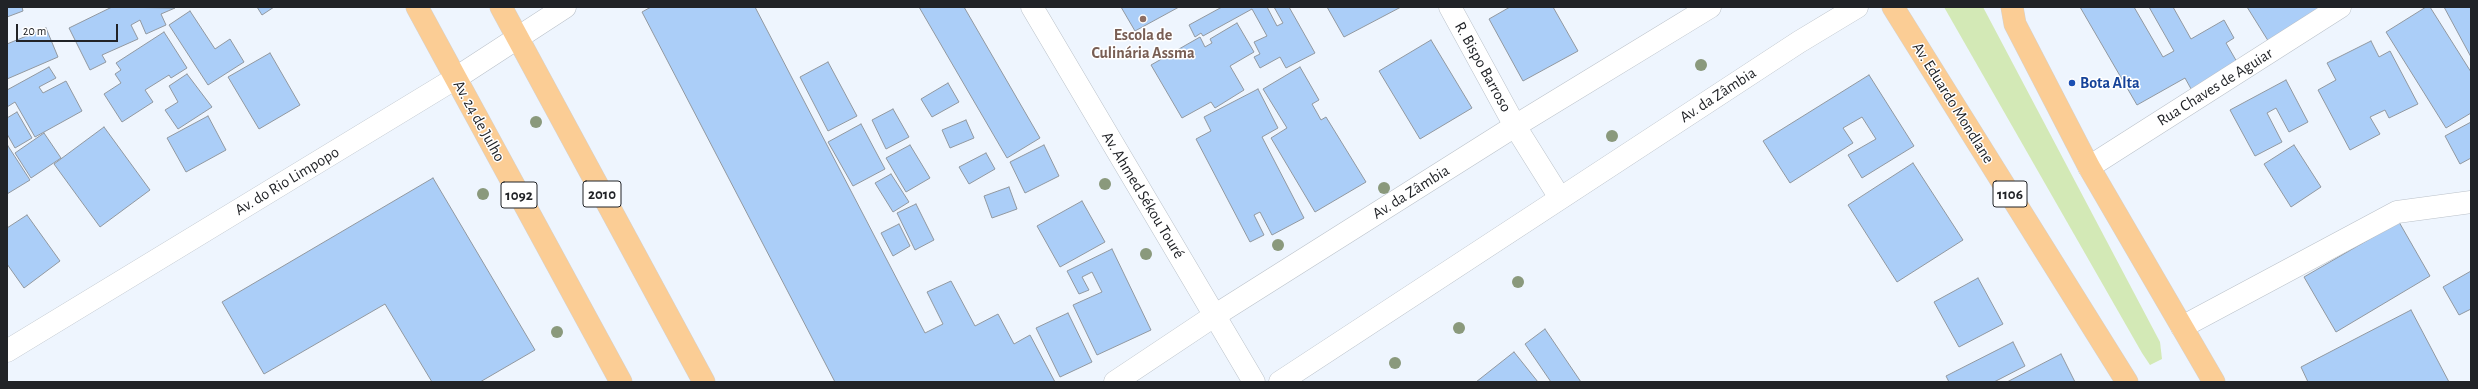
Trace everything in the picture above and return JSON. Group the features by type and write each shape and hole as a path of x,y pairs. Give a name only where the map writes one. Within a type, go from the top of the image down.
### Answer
{"main road":[{"name":"Av. 24 de Julho","path":"417,7 621,382"},
{"name":"2010","path":"501,7 704,382"},
{"name":"Av. Eduardo Mondlane","path":"1893,7 2127,382"},
{"path":"2012,7 2015,24 2089,167 2214,382"}],"street":[{"name":"Av. do Rio Limpopo","path":"7,351 456,78 565,7"},
{"name":"Av. Ahmed Sékou Touré","path":"1032,7 1254,382"},
{"name":"R. Bispo Barroso","path":"1450,7 1515,126 1560,198"},
{"name":"Av. da Zâmbia","path":"1115,382 1214,316 1515,126 1710,7"},
{"name":"Av. da Zâmbia","path":"1280,382 1799,42 1857,7"},
{"name":"Rua Chaves de Aguiar","path":"2089,167 2340,7"},
{"path":"2182,327 2397,212 2471,202"}],"green space":[{"path":"1944,7 1983,7 2160,342 2162,359 2150,365 2142,353"}],"building":[{"path":"7,7 22,7 23,11 7,17"},
{"path":"112,7 175,8 161,14 166,25 146,34 140,20 131,25 138,39 102,55 106,62 90,70 69,28"},
{"path":"257,7 274,7 262,15"},
{"path":"651,7 755,7 925,333 943,324 927,292 951,281 975,326 998,314 1014,344 1030,335 1055,382 835,382 642,12"},
{"path":"919,7 964,7 1040,138 1007,158"},
{"name":"Escola de Culinária Assma","path":"1121,7 1179,7 1135,31"},
{"path":"1222,7 1267,7 1277,26 1283,23 1274,7 1289,7 1315,53 1286,68 1280,57 1260,68 1254,57 1260,54 1254,42 1267,36 1252,9 1203,36 1201,33 1195,37 1189,25"},
{"path":"1327,7 1401,7 1344,37"},
{"path":"1510,7 1553,7 1578,51 1523,81 1489,19"},
{"path":"2080,7 2134,7 2163,57 2174,51 2149,7 2173,7 2191,39 2224,20 2234,38 2226,43 2241,69 2195,96 2185,78 2137,105"},
{"path":"2247,7 2337,7 2272,47"},
{"path":"2426,7 2430,7 2471,72 2471,113 2446,128 2386,32"},
{"path":"2444,7 2471,7 2471,57"},
{"path":"190,11 215,49 230,39 244,62 208,85 169,25"},
{"path":"1237,23 1254,52 1230,66 1244,90 1215,108 1211,102 1182,118 1151,65 1200,37 1205,47 1212,43 1210,39"},
{"path":"46,28 58,57 7,79 7,44"},
{"path":"164,32 187,68 171,78 169,75 145,90 153,102 122,122 104,94 121,83 115,74 121,70 116,63"},
{"path":"1431,40 1472,108 1420,139 1379,71"},
{"path":"2371,41 2379,57 2390,51 2418,104 2389,118 2385,110 2370,117 2380,134 2350,150 2318,90 2336,80 2327,63"},
{"path":"270,53 300,105 259,129 228,77"},
{"path":"828,62 857,116 828,131 800,77"},
{"path":"49,67 56,78 39,87 43,93 66,81 82,111 35,137 15,102 7,107 7,90"},
{"path":"1300,67 1319,100 1312,104 1321,120 1326,117 1366,182 1315,212 1271,138 1287,128 1263,89"},
{"path":"187,74 212,107 178,129 165,110 178,102 169,86"},
{"path":"1869,75 1914,146 1862,178 1848,155 1876,139 1862,117 1843,128 1853,143 1790,183 1763,141"},
{"path":"2286,80 2308,122 2289,132 2276,108 2267,113 2282,142 2255,156 2230,110"},
{"path":"948,83 959,102 932,117 921,99"},
{"path":"1258,89 1278,128 1262,137 1304,218 1272,235 1260,212 1254,215 1264,235 1250,242 1196,139 1211,131 1204,117"},
{"path":"893,109 909,137 886,149 872,120"},
{"path":"17,112 32,138 15,148 7,134 7,118"},
{"path":"208,116 226,150 186,172 167,138"},
{"path":"966,120 974,138 950,148 942,130"},
{"path":"2471,122 2471,158 2460,164 2445,136"},
{"path":"861,124 885,169 853,186 828,142"},
{"path":"104,127 150,190 100,227 54,164"},
{"path":"44,133 61,158 31,178 15,153"},
{"path":"910,145 930,178 906,192 886,158"},
{"path":"1044,145 1059,176 1025,193 1010,162"},
{"path":"2294,145 2321,187 2291,207 2264,164"},
{"path":"8,146 30,180 7,194 7,147"},
{"path":"986,153 995,169 969,184 959,167"},
{"path":"1913,163 1963,240 1897,282 1848,205"},
{"path":"891,174 909,202 893,212 875,183"},
{"path":"433,178 535,350 480,382 432,382 385,304 264,374 222,302"},
{"path":"1009,187 1017,209 992,218 984,196"},
{"path":"1082,201 1105,242 1060,267 1037,226"},
{"path":"916,204 934,240 915,250 897,213"},
{"path":"27,215 60,261 24,288 7,264 7,228"},
{"path":"2399,222 2430,276 2336,332 2304,277"},
{"path":"899,224 910,246 893,256 881,233"},
{"path":"1112,249 1151,330 1097,355 1073,305 1102,292 1092,272 1082,277 1089,290 1079,294 1067,271"},
{"path":"2471,271 2471,309 2459,315 2443,287"},
{"path":"1978,278 2003,324 1959,347 1934,302"},
{"path":"2411,310 2449,382 2308,382 2301,367"},
{"path":"1068,313 1092,362 1060,377 1036,328"},
{"path":"1545,329 1581,382 1551,382 1525,344"},
{"path":"2013,342 2025,366 1994,382 1949,382 1946,376"},
{"path":"1514,352 1538,382 1476,382"},
{"path":"2061,354 2075,382 2007,382"}],"place":[{"name":"Escola de Culinária Assma","path":"1143,19"},
{"name":"Bota Alta","path":"2072,83"}]}
